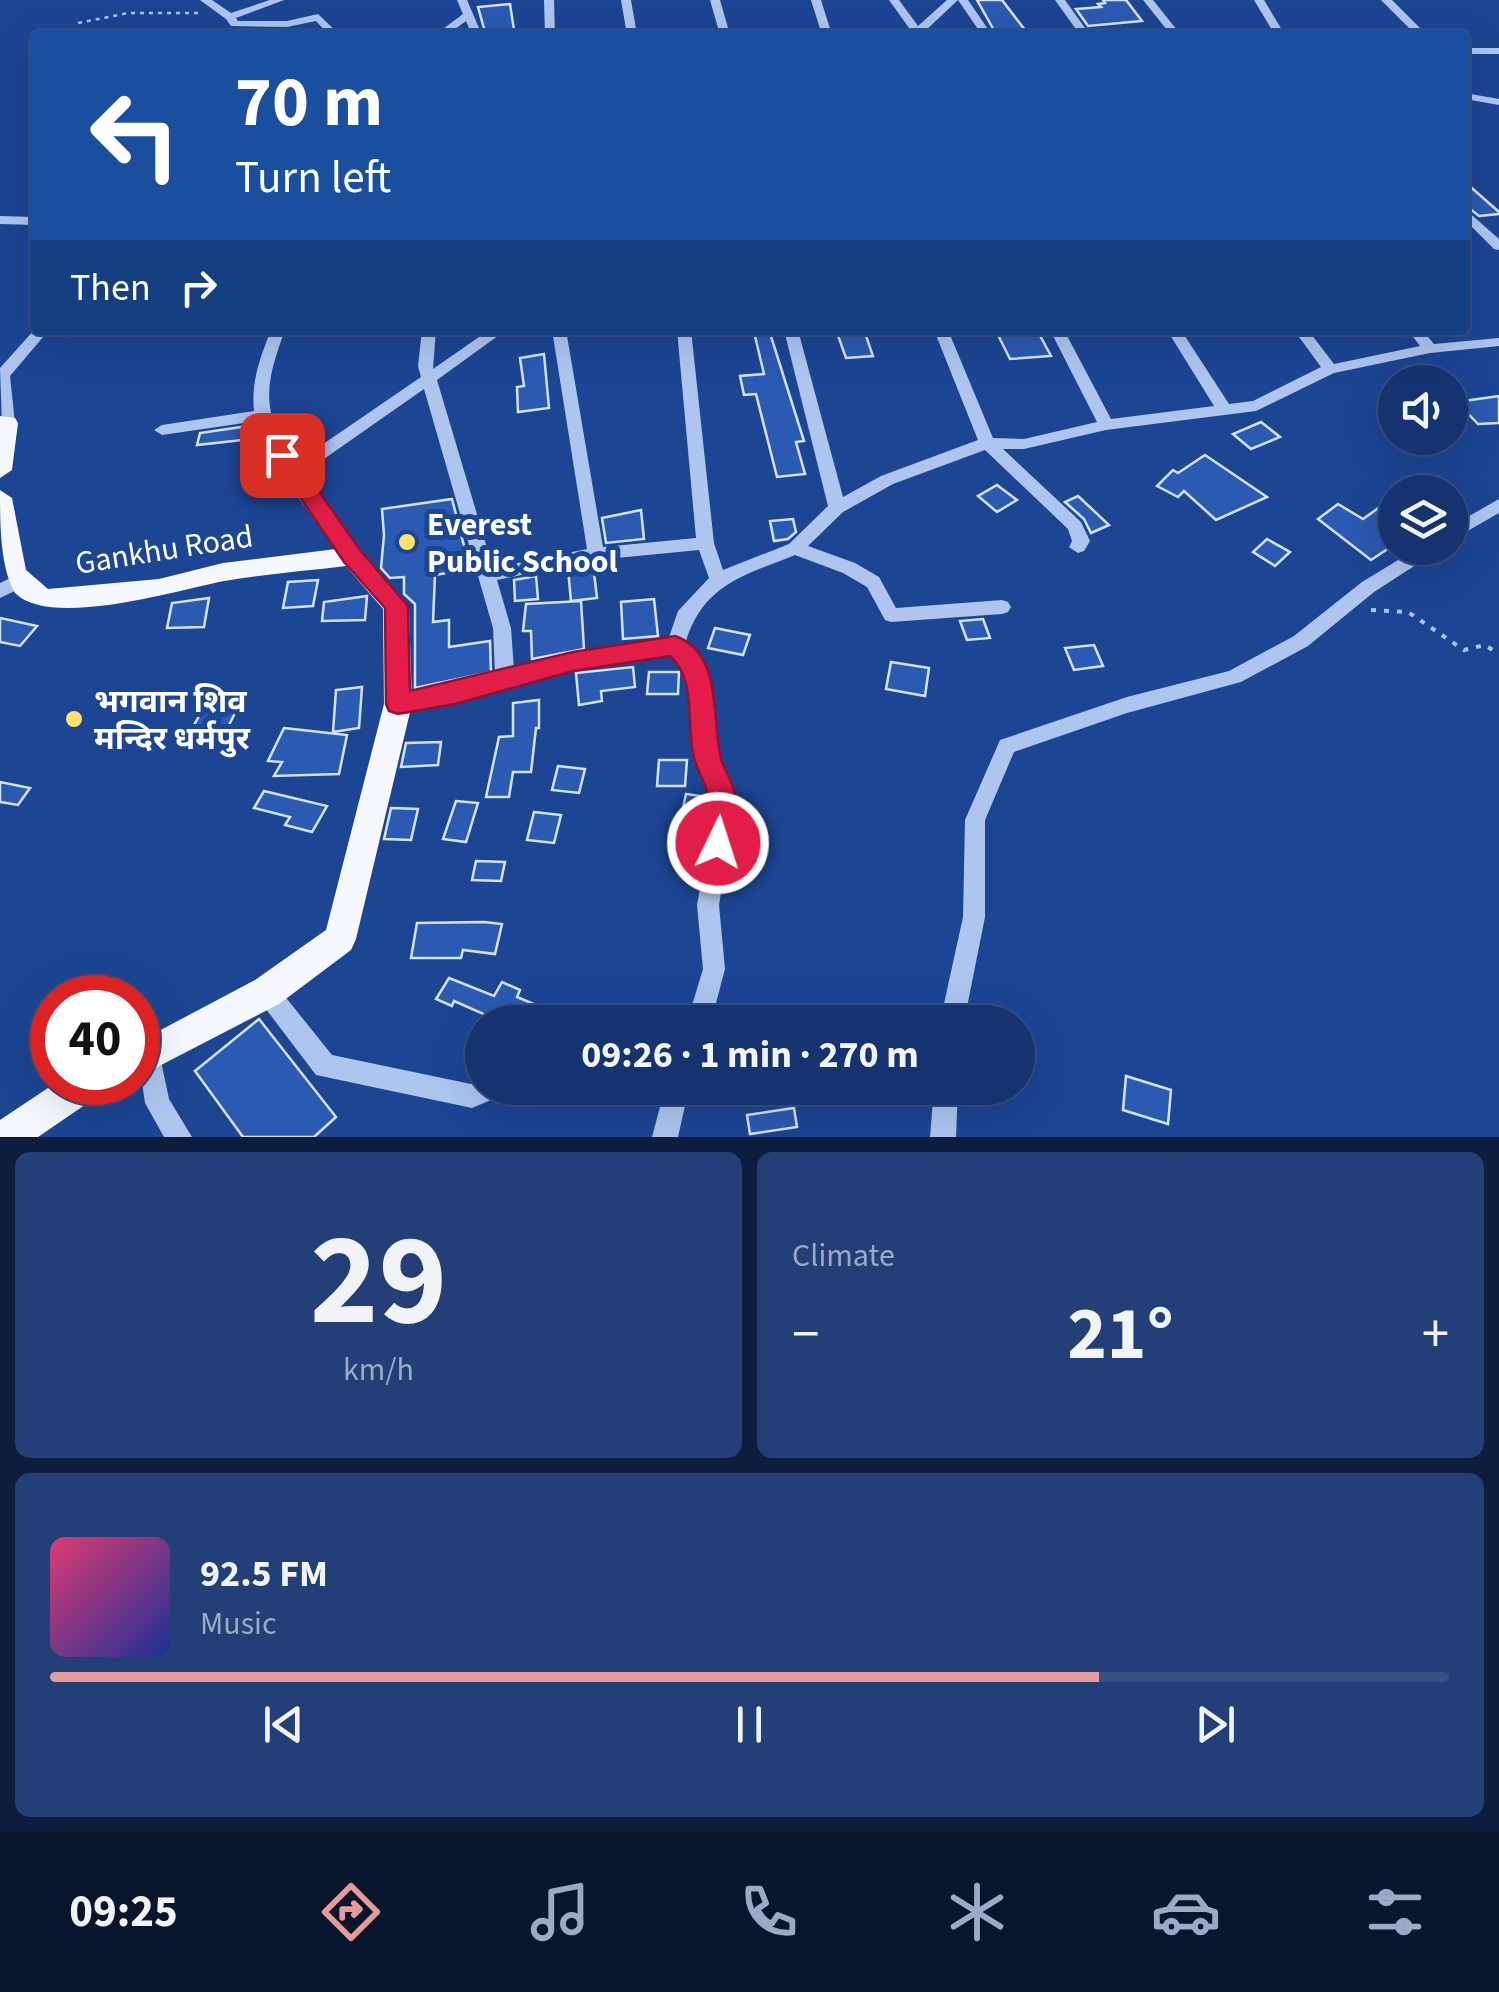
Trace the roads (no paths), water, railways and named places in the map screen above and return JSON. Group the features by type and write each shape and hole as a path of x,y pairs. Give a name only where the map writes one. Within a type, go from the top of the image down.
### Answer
{"main road":[{"path":"0,470 3,423"},
{"name":"Gankhu Road","path":"0,498 8,586 46,599 158,589 224,572 352,556"},
{"path":"160,1049 267,992 340,938 398,704 396,606 352,556"},
{"path":"8,1137 55,1105"}],"street":[{"path":"205,0 229,15 235,24 318,17 330,30"},
{"path":"229,15 279,0"},
{"path":"462,0 475,30"},
{"path":"549,0 550,30"},
{"path":"626,0 631,30"},
{"path":"715,0 724,30"},
{"path":"816,0 825,30"},
{"path":"894,0 914,30"},
{"path":"921,30 952,0"},
{"path":"963,0 984,30"},
{"path":"1060,0 1081,30"},
{"path":"1148,0 1172,30"},
{"path":"1258,0 1277,30"},
{"path":"1386,0 1417,30"},
{"path":"447,30 468,14"},
{"path":"1470,51 1499,52"},
{"path":"1470,97 1499,102"},
{"path":"1470,217 1499,246"},
{"path":"0,220 30,221"},
{"path":"3,423 2,375 38,335"},
{"path":"276,335 260,391 263,415 292,473 352,556"},
{"path":"429,335 428,376 502,628 505,679"},
{"path":"292,473 491,335"},
{"path":"560,335 596,554"},
{"path":"684,335 705,543 718,579"},
{"path":"791,335 838,508"},
{"path":"943,335 988,443 1075,526 1081,541 1078,547"},
{"path":"1060,335 1106,425"},
{"path":"1177,335 1226,411"},
{"path":"1305,335 1330,369"},
{"path":"1418,335 1430,349"},
{"path":"675,646 684,616 718,579 796,548 838,508 887,480 988,443 1024,444 1106,425 1256,406 1330,369 1430,349 1499,342"},
{"path":"162,430 263,415"},
{"path":"1468,524 1499,504"},
{"path":"485,576 596,554 705,543"},
{"path":"796,548 873,582 891,615 1002,608"},
{"path":"956,1005 974,917 976,820 1007,746 1127,704 1234,677 1301,641 1368,587 1403,565"},
{"path":"398,704 573,662 675,646 690,659 698,676 707,758 721,790 723,818 708,905 714,969 704,1005"},
{"path":"267,992 325,1066 465,1095"},
{"path":"158,1105 178,1137"},
{"path":"665,1137 673,1105"},
{"path":"944,1137 945,1105"}],"place":[{"name":"Everest Public School","path":"407,542"},
{"name":"भगवान शिव मन्दिर धर्मपुर","path":"74,719"}]}
